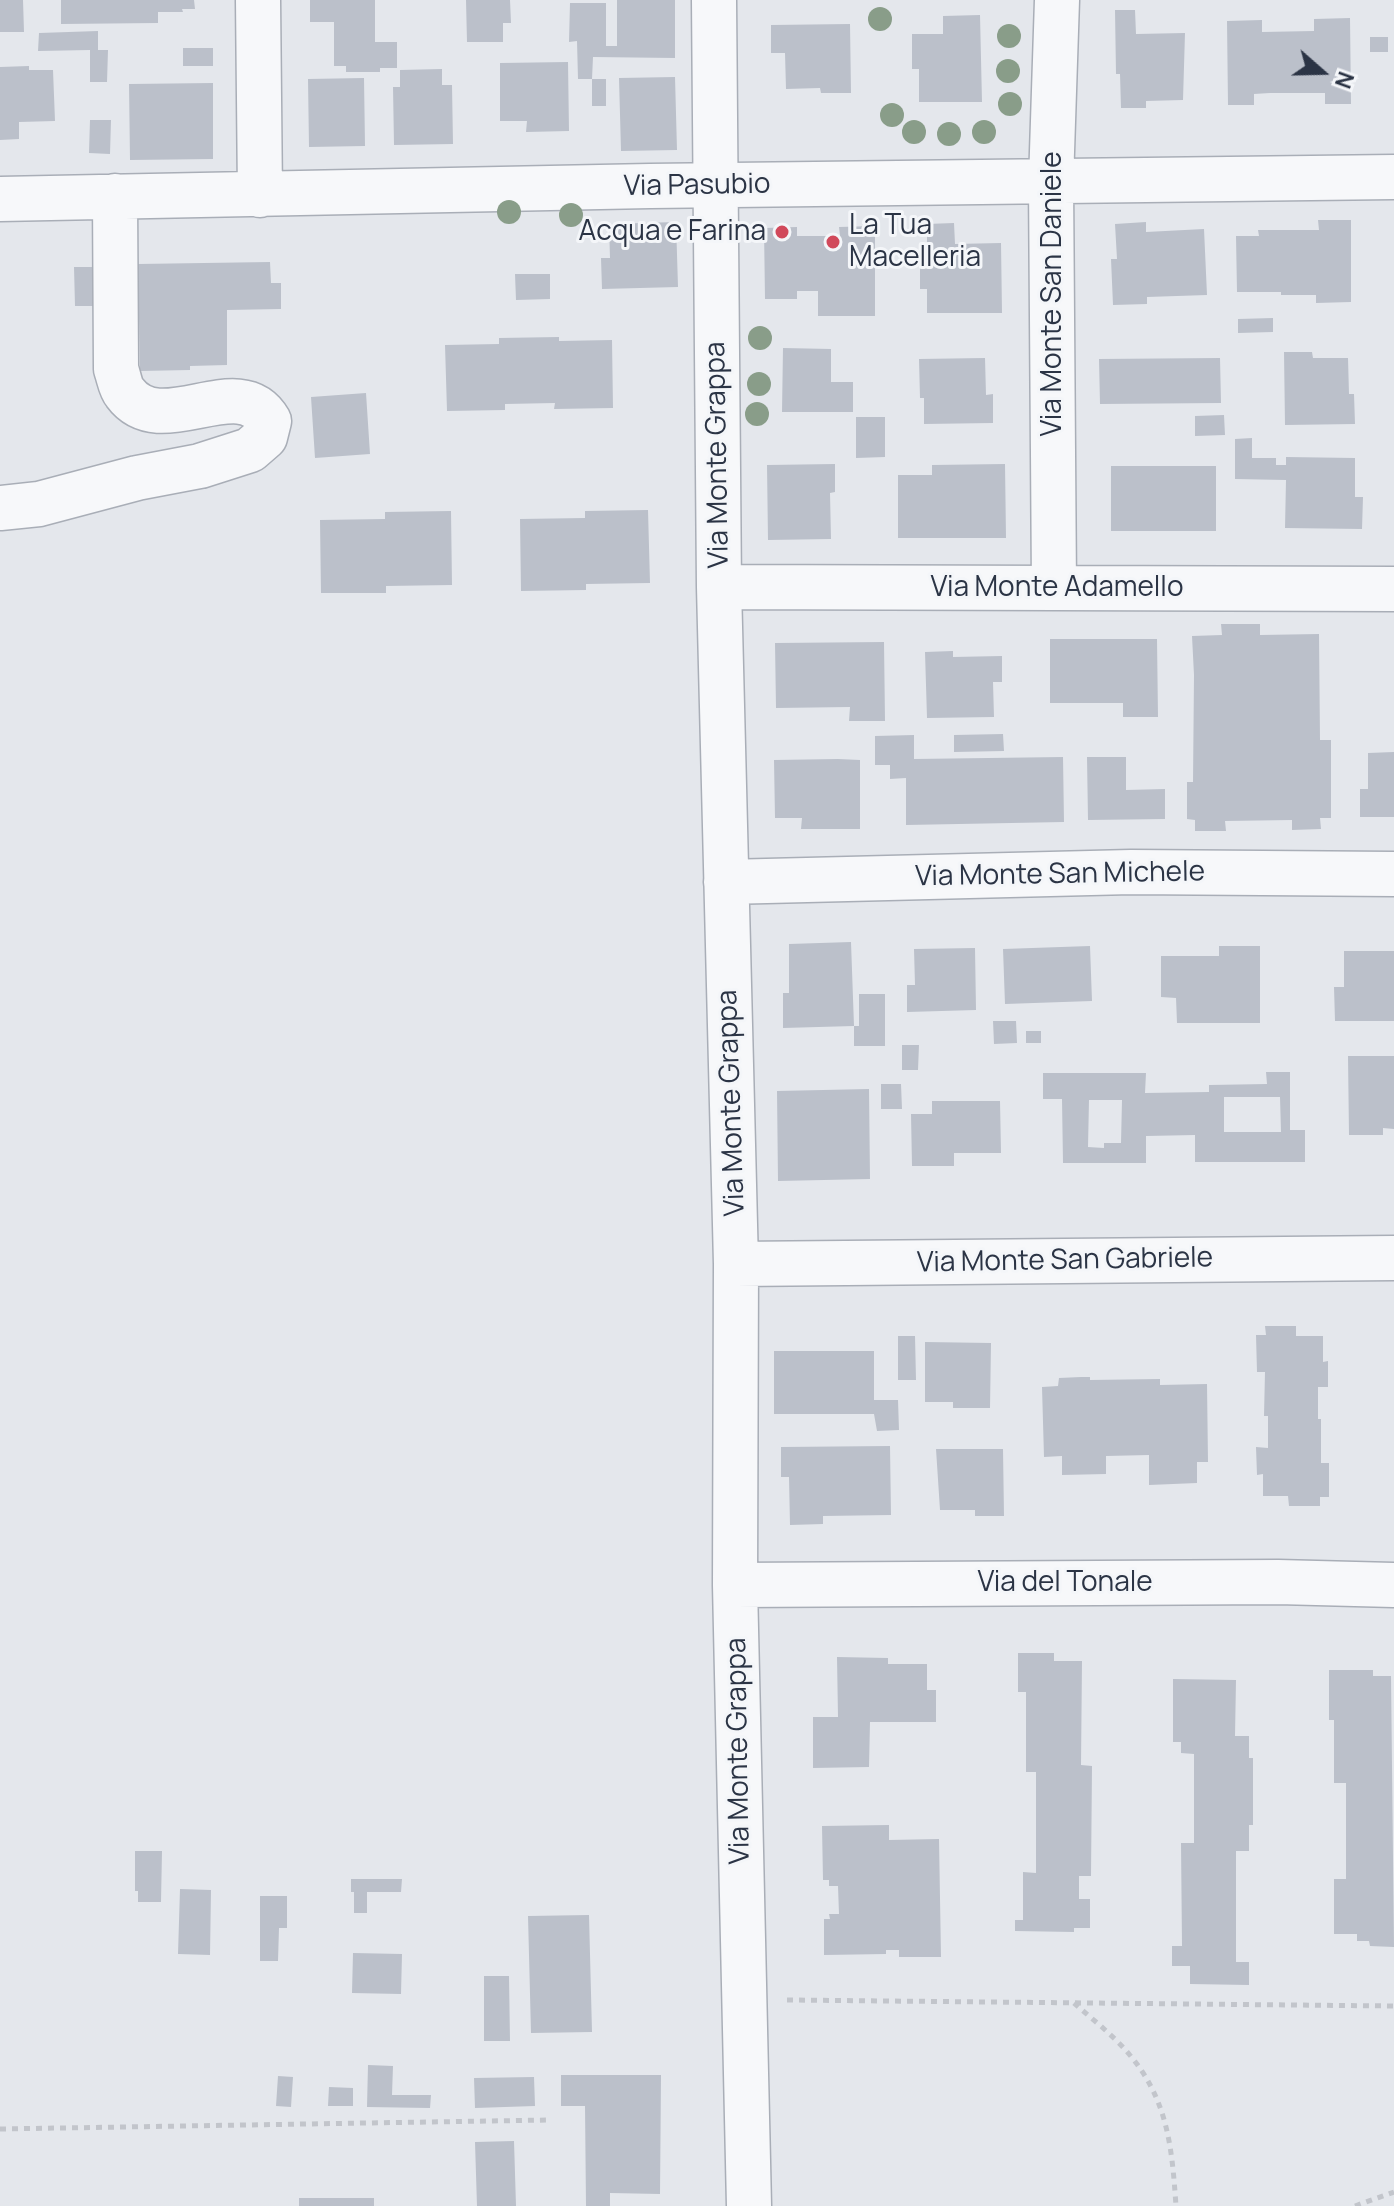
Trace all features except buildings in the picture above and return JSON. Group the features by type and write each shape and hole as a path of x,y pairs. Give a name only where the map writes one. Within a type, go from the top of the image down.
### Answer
{"street":[{"path":"258,0 260,195"},
{"name":"Via Monte Grappa","path":"714,0 719,587 736,1264 735,1585 749,2206"},
{"name":"Via Monte San Daniele","path":"1054,588 1051,182 1057,0"},
{"name":"Via Pasubio","path":"0,199 1394,177"},
{"path":"0,508 39,504 137,478 200,466 250,450 265,437 269,421 262,409 249,401 185,409 148,409 134,402 123,391 116,369 115,196"},
{"name":"Via Monte Adamello","path":"719,587 1394,589"},
{"name":"Via Monte San Michele","path":"726,882 1131,872 1394,874"},
{"name":"Via Monte San Gabriele","path":"736,1264 1394,1258"},
{"name":"Via del Tonale","path":"735,1585 1262,1582 1394,1585"}],"path":[{"path":"745,2000 1394,2006"},
{"path":"1074,2003 1128,2052 1162,2108 1173,2153 1176,2206"},
{"path":"0,2129 550,2120"},
{"path":"1355,2206 1394,2192"}],"place":[{"name":"Acqua e Farina","path":"782,232"},
{"name":"La Tua Macelleria","path":"833,242"}]}
